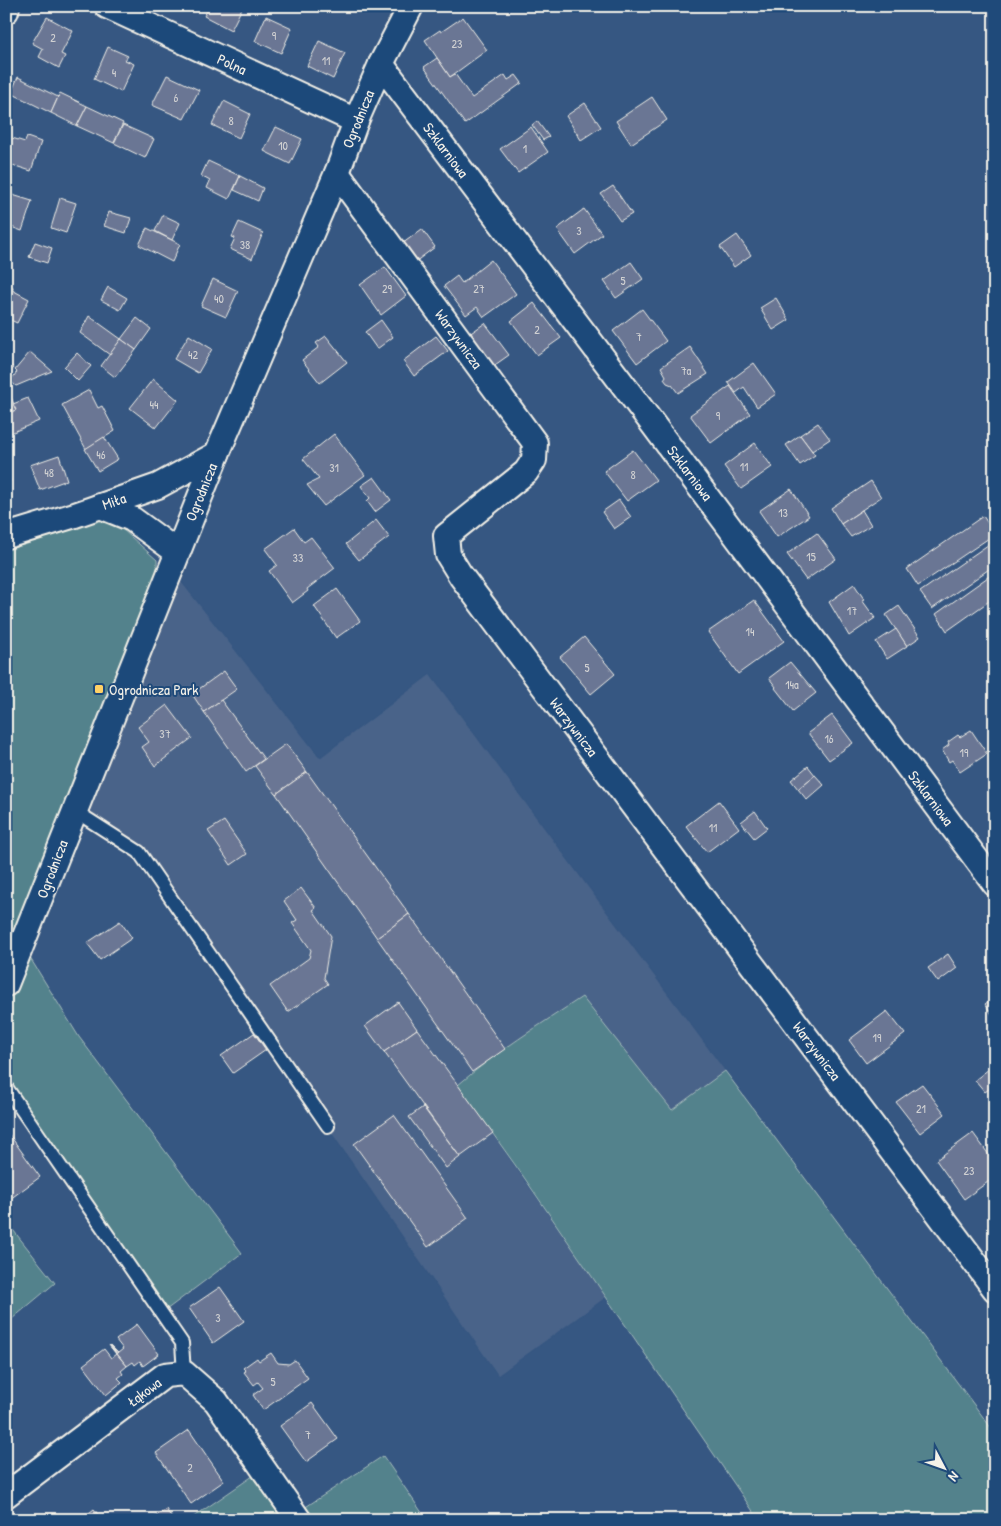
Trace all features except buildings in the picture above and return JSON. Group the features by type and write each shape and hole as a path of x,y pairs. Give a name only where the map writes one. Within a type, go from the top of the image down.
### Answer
{"street":[{"path":"6,11 8,6"},
{"name":"Polna","path":"107,6 356,121"},
{"name":"Ogrodnicza","path":"6,984 216,454 337,173 356,121 381,64 410,6"},
{"name":"Szklarniowa","path":"381,64 655,427 995,884"},
{"name":"Warzywnicza","path":"337,173 535,443 534,460 526,472 446,536 448,555 460,576 995,1289"},
{"name":"Miła","path":"6,536 158,486 216,454"},
{"path":"100,506 132,519 177,552"},
{"path":"184,1373 216,1400 299,1520"},
{"name":"Łąkowa","path":"6,1495 165,1376 184,1373"}],"lane":[{"path":"75,811 139,852 328,1126"},
{"path":"6,1087 182,1343 184,1373"}],"shaded area":[{"path":"170,568 320,758 430,675 725,1071 672,1111 582,997 472,1072 458,1085 606,1297 498,1375 139,852 75,811"}],"green space":[{"path":"95,505 157,560 157,583 6,968 6,535"},
{"path":"22,945 79,1037 242,1253 162,1313 6,1087 6,984"},
{"path":"582,997 672,1110 725,1071 995,1433 995,1520 759,1520 523,1176 458,1085 534,1028"},
{"path":"6,1221 55,1283 6,1324"},
{"path":"383,1456 427,1520 189,1520 263,1469 295,1514"}],"place":[{"name":"Ogrodnicza Park","path":"99,689"}]}
